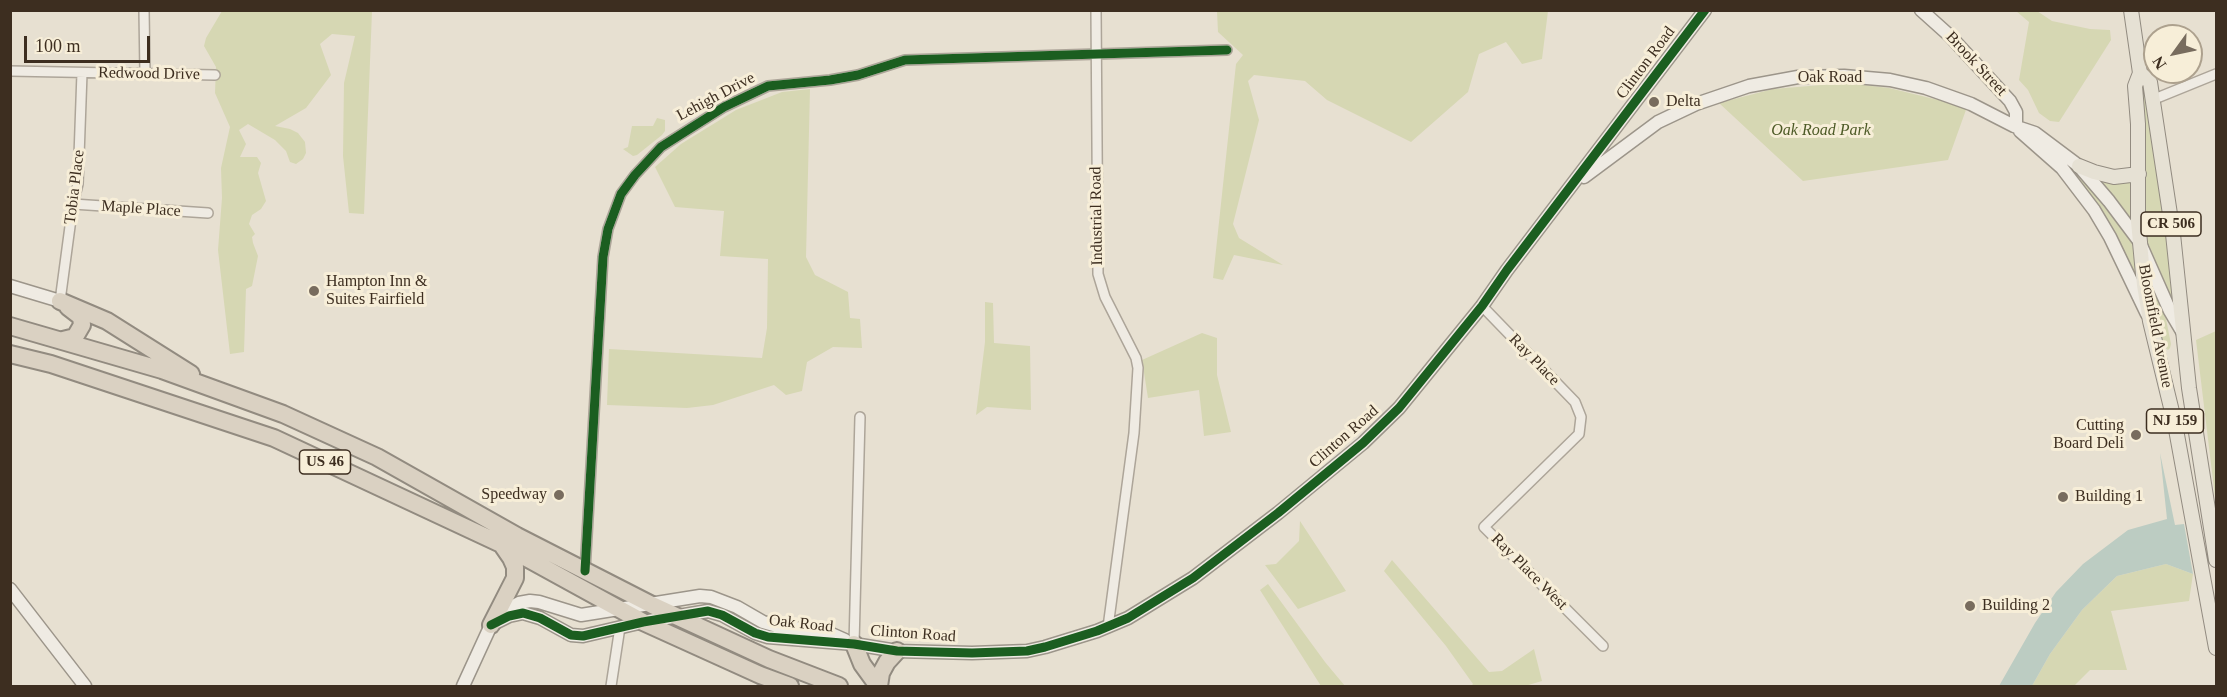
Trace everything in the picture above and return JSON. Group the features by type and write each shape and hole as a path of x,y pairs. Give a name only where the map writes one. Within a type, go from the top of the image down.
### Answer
{"highway":[{"path":"60,301 81,317 82,325 75,337 63,340"},
{"path":"60,301 107,321 212,388"},
{"name":"US 46","path":"10,326 63,340 212,388 283,414 377,457 517,536 652,605 769,659 839,687"},
{"name":"US 46","path":"10,354 51,364 274,438 501,544 643,622 790,687"},
{"path":"492,625 515,578 515,567 501,544"},
{"path":"854,644 862,664 879,687"},
{"path":"879,687 881,673 897,651"}],"main road":[{"name":"Bloomfield Avenue","path":"2131,10 2140,73 2135,86 2139,241 2150,321 2175,424 2217,648"},
{"name":"Bloomfield Avenue","path":"2140,73 2150,82 2173,234 2189,388 2217,560"},
{"path":"2079,166 2114,177 2139,174"}],"street":[{"path":"144,10 145,74"},
{"name":"Industrial Road","path":"1096,10 1098,274 1105,297 1136,358 1138,368 1134,433 1108,627"},
{"name":"Clinton Road","path":"854,644 897,651 972,653 1027,651 1108,627 1155,603 1192,578 1278,513 1363,443 1399,408 1482,306 1705,10"},
{"name":"Brook Street","path":"1921,10 1950,36 2010,101 2016,112 2016,126"},
{"name":"Lehigh Drive","path":"585,571 603,257 608,229 621,194 661,147 724,107 768,86 858,75 905,60 1227,50"},
{"name":"Redwood Drive","path":"10,70 215,75"},
{"name":"Tobia Place","path":"60,301 73,204 78,184 82,73"},
{"path":"2152,100 2217,74"},
{"name":"Oak Road","path":"1575,182 1589,174 1646,129 1696,104 1749,86 1798,77 1834,76 1890,80 1926,88 1971,104 2035,133 2079,166 2139,241 2170,311 2184,335"},
{"path":"1620,122 1634,132 1646,129"},
{"name":"Oak Road","path":"2016,126 2061,168 2094,210 2110,237 2150,321"},
{"name":"Maple Place","path":"73,204 208,213"},
{"path":"10,286 60,301"},
{"name":"Ray Place","path":"1482,306 1575,402 1581,417"},
{"path":"854,644 860,417"},
{"name":"Ray Place West","path":"1581,417 1579,434 1484,527 1603,646"},
{"path":"10,589 85,687"},
{"name":"Oak Road","path":"492,625 506,610 519,603 530,601 581,615 700,596 711,597 737,607 763,622 777,626 811,628 827,632 854,644"},
{"name":"Oak Road","path":"492,625 509,616 523,613 540,618 571,635 595,634 643,622 708,611 722,615 755,633 768,637 854,644"},
{"path":"463,687 492,625"},
{"path":"610,687 620,627"}],"green space":[{"path":"1217,10 1548,11 1542,59 1522,64 1506,42 1479,54 1468,92 1411,142 1327,100 1305,81 1254,75 1248,81 1259,120 1233,224 1239,238 1283,265 1234,255 1223,280 1213,278 1236,64 1243,55 1218,32"},
{"path":"222,11 372,11 364,214 349,213 343,156 344,83 355,36 332,34 320,44 331,75 306,108 275,126 298,133 305,142 306,153 303,159 296,164 290,162 286,151 275,140 248,124 239,130 246,144 240,157 257,157 261,163 258,173 266,201 261,209 252,215 249,224 255,234 252,237 258,256 252,286 246,289 244,352 230,354 218,250 222,198 221,168 230,127 215,93 216,67 204,46 206,38"},
{"path":"2016,11 2037,11 2052,21 2090,29 2110,30 2111,40 2059,122 2050,121 2039,113 2028,90 2019,80 2029,22"},
{"name":"Oak Road Park","path":"1846,83 1889,88 1967,107 1948,160 1803,181 1719,103 1773,89"},
{"path":"2143,83 2162,194 2175,309 2145,244 2140,86"},
{"path":"810,89 806,257 815,275 848,292 850,318 860,319 862,348 833,347 807,362 802,391 786,395 774,385 713,405 687,408 607,405 609,349 762,358 767,328 768,259 720,256 724,211 675,207 655,167 681,144 736,110 782,92"},
{"path":"657,118 665,120 665,131 662,135 637,155 633,156 623,149 628,147 632,126 653,126"},
{"path":"2061,159 2099,196 2132,241 2137,282"},
{"path":"2093,175 2132,183 2132,222"},
{"path":"2152,284 2165,314 2171,344 2168,350 2162,345 2155,318"},
{"path":"985,302 993,303 994,343 1030,346 1031,410 987,407 976,415 985,342"},
{"path":"2216,331 2216,505 2196,340"},
{"path":"1202,333 1217,338 1217,375 1231,432 1204,436 1199,390 1148,398 1142,360"},
{"path":"1300,521 1346,591 1298,609 1265,565 1276,564 1299,541"},
{"path":"1392,560 1489,672 1502,671 1534,649 1542,681 1525,686 1471,686 1473,684 1446,646 1384,571"},
{"path":"2166,564 2193,574 2189,601 2111,611 2127,670 2090,670 2074,686 2032,686 2050,654 2082,610 2117,576"},
{"path":"1268,584 1345,686 1321,686 1260,590"}],"shaded area":[{"path":"2160,453 2175,525 2184,524 2193,574 2166,564 2117,576 2082,610 2050,654 2032,686 1999,686 2035,623 2056,592 2083,564 2128,530 2167,519"}],"cycle path":[{"path":"491,625 509,616 523,613 540,618 571,635 583,636 643,622 708,611 722,615 755,633 768,637 854,644 897,651 972,653 1027,651 1045,647 1097,631 1128,618 1193,578 1278,513 1363,443 1399,408 1482,306 1705,10"},
{"path":"585,571 603,257 608,229 621,194 661,147 724,107 768,86 858,75 905,60 1227,50"}],"place":[{"name":"Delta","path":"1654,102"},
{"name":"Hampton Inn & Suites Fairfield","path":"314,291"},
{"name":"Cutting Board Deli","path":"2136,435"},
{"name":"Speedway","path":"559,495"},
{"name":"Building 1","path":"2063,497"},
{"name":"Building 2","path":"1970,606"}]}
